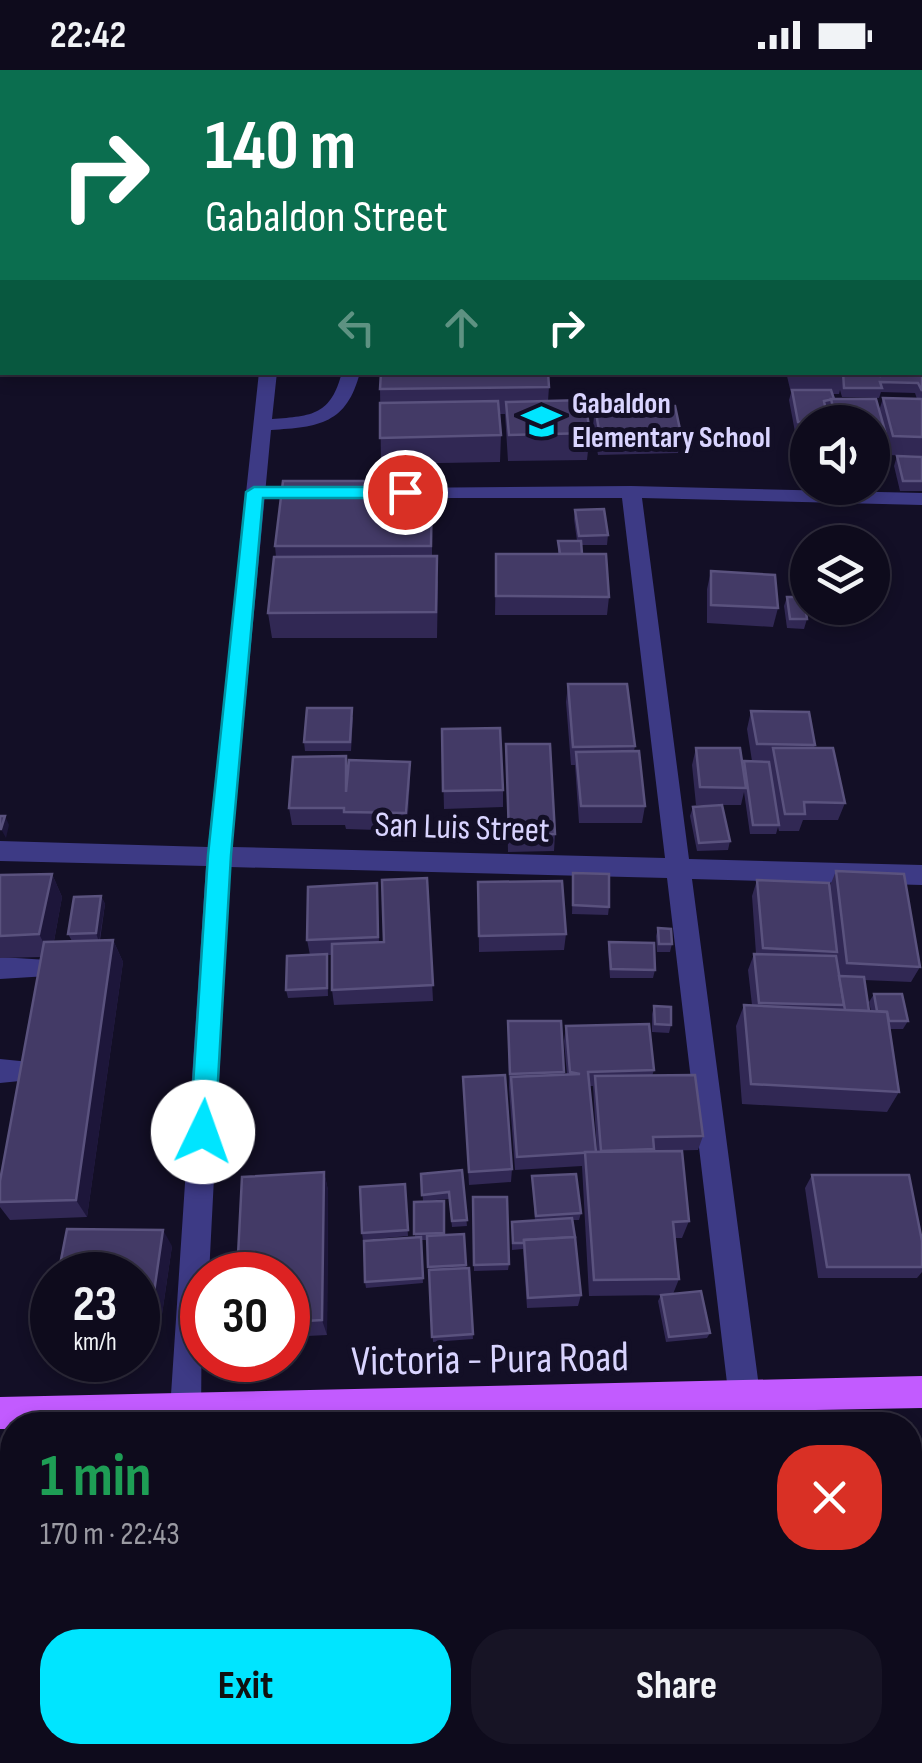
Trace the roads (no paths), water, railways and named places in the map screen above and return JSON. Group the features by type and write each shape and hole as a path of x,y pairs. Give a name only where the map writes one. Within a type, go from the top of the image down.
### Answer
{"main road":[{"name":"Victoria - Pura Road","path":"653,1412 746,1411 922,1392"}],"street":[{"path":"186,1412 220,855 264,492 262,425 268,375"},
{"path":"262,425 308,420 331,411 341,402 350,375"},
{"path":"373,492 630,492 922,499"},
{"path":"630,492 746,1411"},
{"name":"San Luis Street","path":"0,850 922,875"},
{"path":"0,968 39,968"}],"place":[{"name":"Gabaldon Elementary School","path":"542,421"}]}
